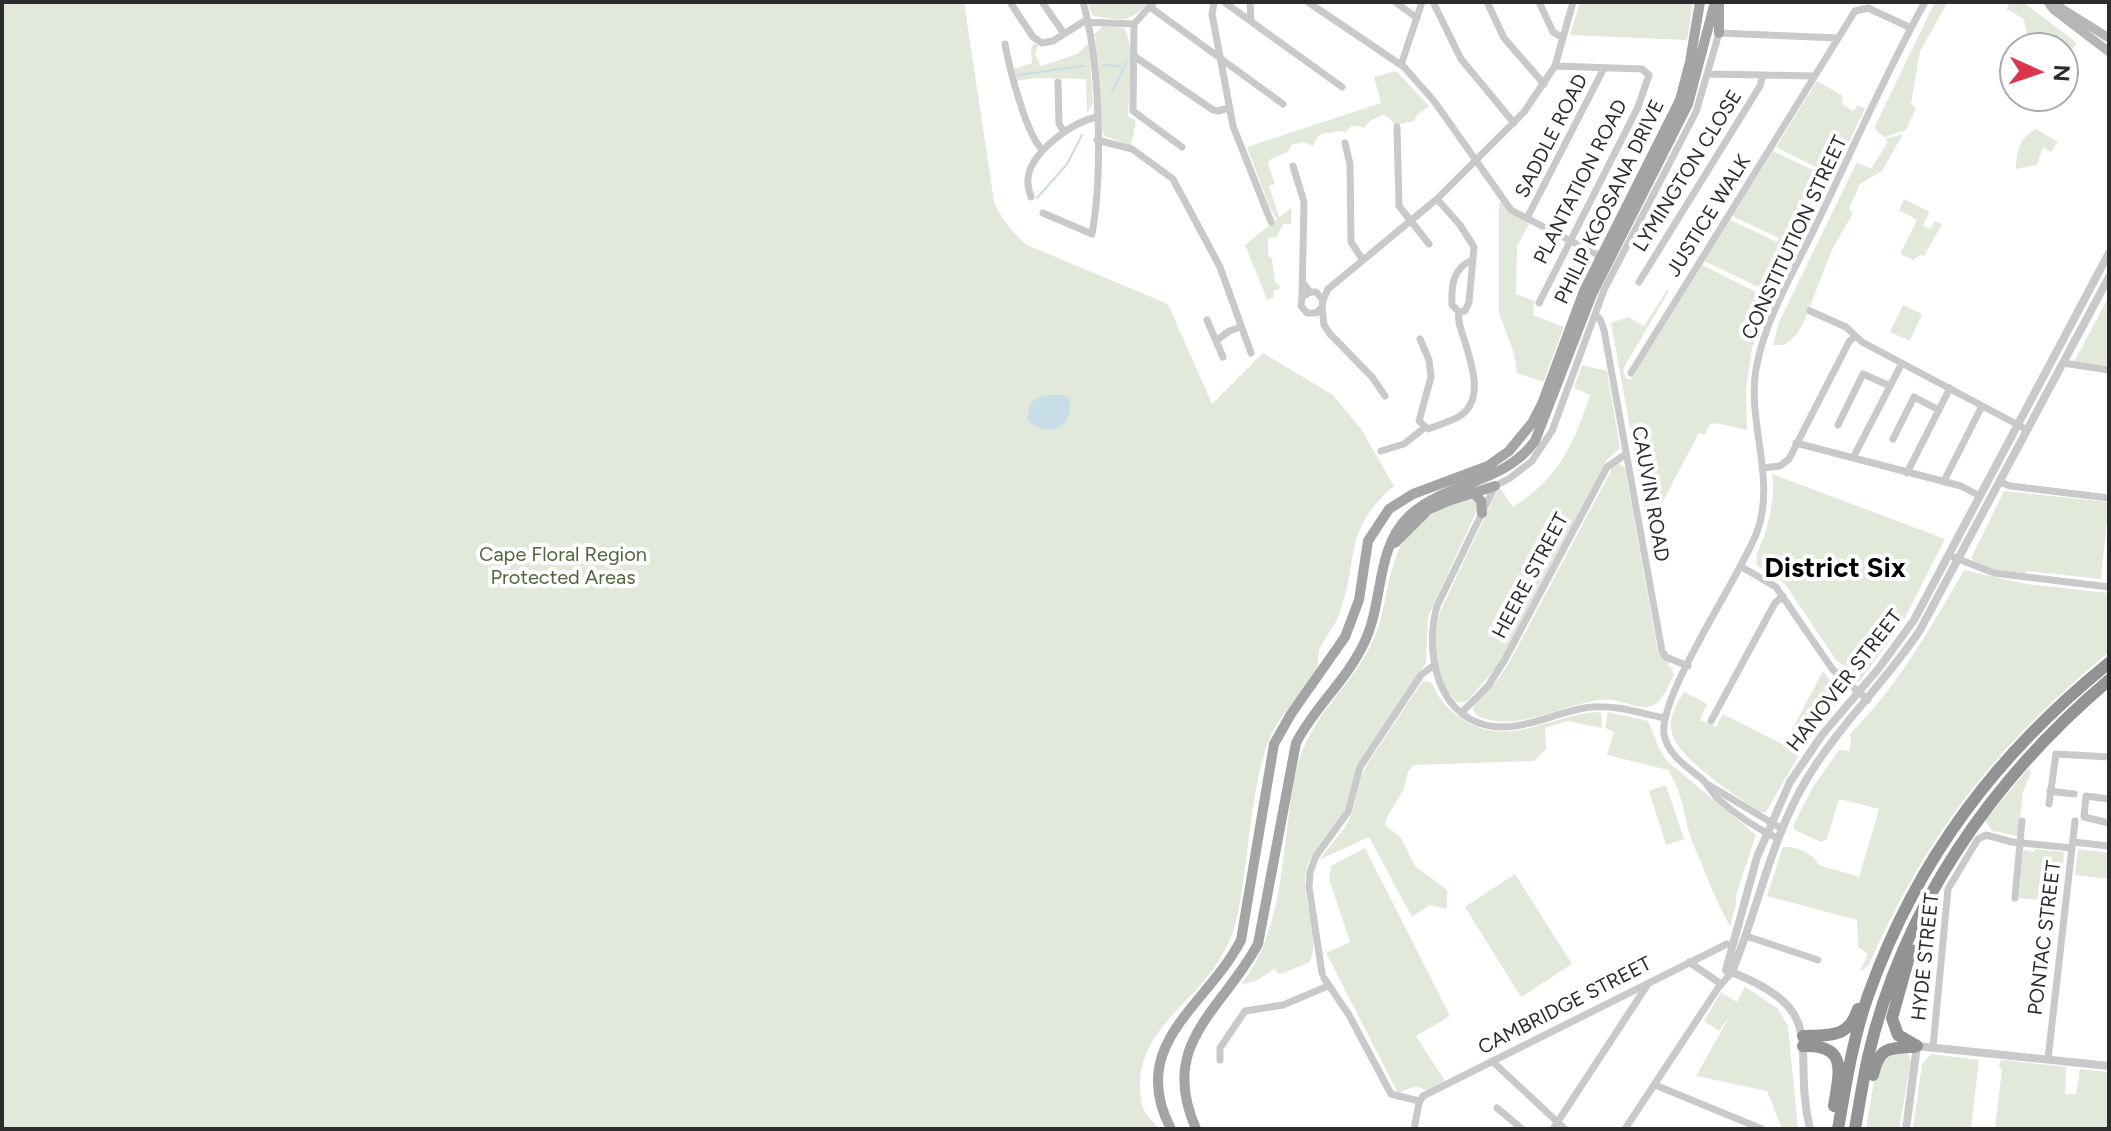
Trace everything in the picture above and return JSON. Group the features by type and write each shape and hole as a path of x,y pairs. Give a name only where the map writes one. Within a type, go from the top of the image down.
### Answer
{"highway":[{"path":"1803,1041 1837,1034 1854,1021 1881,950 1936,852 1969,804 2031,732 2109,663"},
{"path":"1858,1129 1868,1057 1882,1010 1900,957 1932,891 2001,787 2041,743 2109,680"},
{"path":"1917,1046 1898,1035 1892,1018 1913,943 1932,891"},
{"path":"1838,1129 1863,1012 1895,928"},
{"path":"1803,1041 1829,1048 1838,1060 1831,1129"},
{"path":"1858,1129 1876,1060 1888,1049 1917,1046"}],"main road":[{"name":"PHILIP KGOSANA DRIVE","path":"1171,1129 1161,1104 1159,1084 1164,1048 1174,1028 1229,962 1241,940 1274,744 1291,714 1345,637 1359,600 1365,553 1373,531 1389,509 1402,499 1488,466 1525,434 1542,404 1600,256 1680,100 1700,2"},
{"name":"PHILIP KGOSANA DRIVE","path":"1196,1129 1187,1109 1184,1086 1189,1046 1201,1024 1243,971 1258,944 1296,743 1308,720 1364,643 1372,624 1388,550 1403,522 1420,508 1502,471 1518,461 1535,441 1599,277 1688,104 1717,2"},
{"path":"1717,2 1719,33"},
{"path":"2049,2 2108,44"},
{"path":"1388,550 1428,510 1495,486"},
{"path":"1473,492 1481,501 1482,513"}],"street":[{"path":"1010,2 1038,41 1053,41 1063,32 1088,21 1134,24"},
{"path":"1042,2 1063,32"},
{"path":"1043,213 1092,234 1097,117 1094,55 1083,2"},
{"path":"1214,2 1212,14 1229,108 1241,150 1271,222"},
{"path":"1224,2 1342,87"},
{"path":"1250,2 1251,21"},
{"path":"1308,2 1401,65 1434,101 1511,210 1600,256"},
{"path":"1395,2 1417,18"},
{"path":"1401,65 1422,2"},
{"path":"1433,2 1461,59 1514,123"},
{"path":"1487,2 1504,38 1544,84"},
{"path":"1539,2 1553,32 1563,38"},
{"path":"1302,297 1328,289 1437,199 1514,123 1555,66 1573,2"},
{"name":"CONSTITUTION STREET","path":"1664,718 1757,531 1761,515 1762,468 1754,402 1761,346 1925,2"},
{"path":"1182,147 1134,113 1134,24 1152,4 1283,104"},
{"path":"1866,5 1911,28"},
{"name":"JUSTICE WALK","path":"1631,373 1855,11 1866,5"},
{"path":"1779,834 1766,833 1728,806 1671,751 1664,738 1664,718 1617,706 1588,707 1513,727 1488,724 1462,712 1446,698 1433,666 1431,643 1437,606 1495,486 1525,467 1548,440 1607,285 1688,131 1703,96 1719,33 1838,38"},
{"path":"1005,44 1014,85 1032,138 1043,150"},
{"path":"1134,56 1213,110 1229,108"},
{"path":"1555,66 1604,68"},
{"name":"PLANTATION ROAD","path":"1539,303 1638,107 1649,75 1642,69 1604,68"},
{"name":"SADDLE ROAD","path":"1527,218 1604,68"},
{"path":"1709,74 1814,76"},
{"name":"LYMINGTON CLOSE","path":"1639,282 1760,86 1763,75"},
{"path":"1058,82 1059,124 1064,132"},
{"path":"1031,197 1027,183 1029,173 1043,150 1064,132 1097,117"},
{"path":"1397,127 1399,206 1429,244"},
{"path":"1097,140 1132,149 1173,179 1220,267 1251,353"},
{"path":"1345,143 1350,164 1351,242 1363,260"},
{"path":"1293,166 1304,202 1303,310 1321,309"},
{"path":"1381,451 1413,438 1424,428 1458,417 1471,401 1474,371 1457,322 1469,302 1474,247 1437,199"},
{"name":"HANOVER STREET","path":"1729,971 1747,889 1770,823 1805,758 1914,620 2109,253"},
{"path":"1462,311 1452,305 1454,275 1473,260"},
{"path":"2100,270 2109,276"},
{"name":"HANOVER STREET","path":"1729,971 1746,936 1779,834 1811,773 1920,630 2109,276"},
{"path":"1304,284 1313,292 1330,334 1372,377 1385,396"},
{"path":"1321,309 1328,289"},
{"path":"1810,311 1846,327 1862,342 2028,430"},
{"name":"CAUVIN ROAD","path":"1595,315 1604,330 1662,651 1669,658 1688,666"},
{"path":"1207,320 1223,357"},
{"path":"1216,341 1241,327"},
{"path":"1762,468 1784,464 1855,336"},
{"path":"1420,339 1431,367 1430,385 1419,416 1424,428"},
{"path":"1853,458 1902,363"},
{"path":"2063,363 2109,370"},
{"path":"1838,425 1863,374 1890,386"},
{"path":"1907,473 1950,388"},
{"path":"1893,439 1914,397 1939,410"},
{"path":"1944,481 1982,406"},
{"path":"1796,443 1944,481 1980,496"},
{"name":"HEERE STREET","path":"1462,712 1495,676 1607,467 1626,454"},
{"path":"2000,482 2010,486 2109,498"},
{"path":"1948,555 2005,575 2109,587"},
{"path":"1740,566 1772,584 1833,670 1868,700"},
{"path":"1711,721 1775,603 1783,596"},
{"path":"1414,1129 1419,1100 1392,1096 1349,1015 1325,979 1310,902 1310,872 1316,856 1348,812 1360,767 1421,675 1433,666"},
{"path":"2049,804 2056,754 2109,757"},
{"path":"1705,783 1770,823 1779,834"},
{"path":"2050,791 2074,794"},
{"path":"2109,799 2086,796 2084,817 2109,823"},
{"path":"2015,898 2022,821"},
{"name":"PONTAC STREET","path":"2048,1059 2075,821"},
{"name":"HYDE STREET","path":"1933,1047 1948,889 1978,839 1986,835 2020,842"},
{"path":"2020,842 2109,846"},
{"path":"1746,936 1818,960"},
{"name":"CAMBRIDGE STREET","path":"1419,1100 1727,944"},
{"path":"1689,962 1721,984"},
{"path":"1629,1128 1729,971 1787,1005 1798,1020 1803,1041 1810,1129"},
{"path":"1220,1060 1220,1048 1245,1011 1285,1004 1325,979"},
{"path":"1555,1126 1650,981"},
{"path":"1906,1129 1917,1046 2109,1066"},
{"path":"1492,1061 1555,1126 1565,1129"},
{"path":"1655,1085 1762,1129"},
{"path":"1497,1108 1522,1129"}],"green space":[{"name":"Cape Floral Region Protected Areas","path":"2,2 964,2 994,201 1012,230 1027,245 1168,304 1212,404 1263,353 1333,395 1361,429 1394,486 1377,503 1359,533 1345,597 1336,621 1320,648 1316,672 1278,723 1268,742 1257,785 1240,900 1231,937 1208,976 1156,1035 1143,1063 1140,1095 1146,1113 1159,1129 2,1129"},
{"path":"1088,2 1149,2 1136,14 1117,19 1092,15"},
{"path":"1580,2 1693,2 1687,40 1570,35"},
{"path":"1935,2 1948,2 1920,51 1911,104 1916,108 1906,130 1885,137 1876,131 1875,126"},
{"path":"2011,2 2023,2 2063,32 2026,32 2024,19 2006,9"},
{"path":"1102,26 1124,28 1128,37 1131,70 1128,116 1136,121 1131,146 1105,136 1102,131 1095,34"},
{"path":"1034,43 1038,45 1035,54 1041,66 1077,54 1089,43 1093,103 1087,113 1086,79 1034,78 1017,81 1014,69 1032,63 1031,48"},
{"path":"1396,71 1429,106 1414,121 1395,125 1383,115 1364,128 1354,126 1346,132 1327,132 1318,136 1313,146 1304,142 1291,145 1288,152 1271,159 1268,164 1275,184 1269,186 1279,217 1291,208 1291,224 1283,224 1277,237 1268,238 1268,255 1272,259 1275,282 1280,286 1279,290 1274,290 1273,298 1267,300 1245,245 1277,219 1247,147 1381,103 1374,77"},
{"path":"1817,81 1843,96 1842,104 1853,111 1858,105 1865,109 1775,295 1704,261 1730,220 1777,242 1779,238 1732,216 1773,151 1823,175 1824,171 1776,147"},
{"path":"2036,129 2058,142 2051,152 2043,147 2037,165 2016,169 2020,146 2026,136"},
{"path":"1903,134 1882,171 1860,184 1849,209 1853,213 1832,250 1803,324 1784,345 1773,345 1779,322 1857,162 1871,169 1888,142 1885,139"},
{"path":"1904,199 1930,212 1923,225 1930,229 1935,221 1942,224 1924,256 1913,260 1900,254 1917,220 1899,210"},
{"path":"1502,202 1530,223 1517,246 1516,294 1534,301 1533,315 1564,327 1543,382 1517,373 1514,353 1499,313 1499,203"},
{"path":"1702,265 1772,300 1752,348 1746,390 1747,430 1716,423 1710,424 1705,435 1699,433 1653,520 1660,532 1652,550 1611,323 1628,317 1644,326 1669,291 1623,369 1626,378 1631,380"},
{"path":"2109,296 2109,366 2074,362"},
{"path":"1903,305 1922,314 1910,341 1890,332"},
{"path":"1582,365 1607,371 1620,448 1606,461 1497,667 1467,701 1458,703 1439,672 1436,636 1440,612 1497,491 1501,489 1513,507 1542,484 1563,458 1590,395 1574,388"},
{"path":"1618,463 1625,468 1658,652 1669,663 1674,675 1667,690 1657,703 1648,707 1606,699 1507,722 1477,716 1473,710 1474,704 1496,682 1509,663 1611,471 1610,467"},
{"path":"1772,474 1945,539 1900,627 1859,682 1854,681 1855,675 1836,660 1787,587 1778,577 1757,566 1757,554 1772,504"},
{"path":"2004,491 2109,502 2101,579 1996,570 1982,566 1971,558"},
{"path":"1471,498 1476,502 1477,510 1428,617 1426,663 1363,757 1340,820 1308,864 1305,882 1314,940 1310,962 1279,974 1274,969 1258,980 1241,985 1256,961 1275,909 1292,796 1303,749 1374,638 1401,545 1429,516"},
{"path":"1964,570 2026,584 2109,593 2109,652 2032,722 1969,793 1916,872 1869,965 1860,972 1868,954 1858,947 1857,920 1767,896 1783,847 1799,849 1813,857 1819,865 1859,877 1879,809 1839,799 1827,839 1821,842 1795,830 1793,826 1813,787 1839,750 1850,751 1849,735 1898,677"},
{"path":"1823,671 1842,698 1804,746 1766,812 1760,812 1710,776 1676,743 1671,722 1684,692 1707,704 1700,720 1716,727 1723,714 1784,745"},
{"path":"1422,682 1432,683 1454,713 1481,728 1516,731 1566,717 1601,712 1602,728 1568,721 1545,728 1546,749 1534,761 1413,765 1385,825 1401,838 1415,866 1447,890 1447,909 1430,905 1412,917 1369,837 1319,860 1345,827 1368,763"},
{"path":"1608,712 1648,721 1667,761 1756,835 1736,895 1730,926 1694,846 1678,790 1668,770 1607,755 1614,732 1605,728"},
{"path":"2028,769 2031,772 2023,792 2018,836 1992,831 1985,820"},
{"path":"1666,785 1684,839 1666,845 1649,791"},
{"path":"1365,848 1450,1016 1416,1036 1445,1081 1426,1090 1416,1086 1398,1093 1326,953 1350,942 1329,879 1331,866"},
{"path":"2035,849 2064,852 2060,902 2019,898 2023,850 2034,852"},
{"path":"2078,849 2109,853 2109,879 2075,875"},
{"path":"1515,874 1572,964 1521,997 1465,907"},
{"path":"1745,987 1777,1008 1788,1026 1798,1129 1782,1129 1767,1091 1696,1076 1731,1014 1719,1031 1704,1021 1721,992 1737,1002"},
{"path":"1908,1052 1911,1062 1899,1129 1866,1129 1875,1075 1883,1056"},
{"path":"1931,1054 1979,1060 1971,1129 1913,1129 1922,1064"},
{"path":"2003,1060 2066,1067 2065,1094 2076,1094 2080,1069 2109,1072 2109,1129 1995,1129 2002,1069 1999,1068"}],"water":[{"path":"1044,395 1069,398 1068,418 1058,428 1043,429 1027,419 1031,402"}],"waterway":[{"path":"1112,92 1126,63"},
{"path":"1103,65 1121,66"},
{"path":"1018,75 1084,66"},
{"path":"1037,198 1067,164 1082,135"}],"district":[{"name":"District Six","path":"1835,569"}]}
